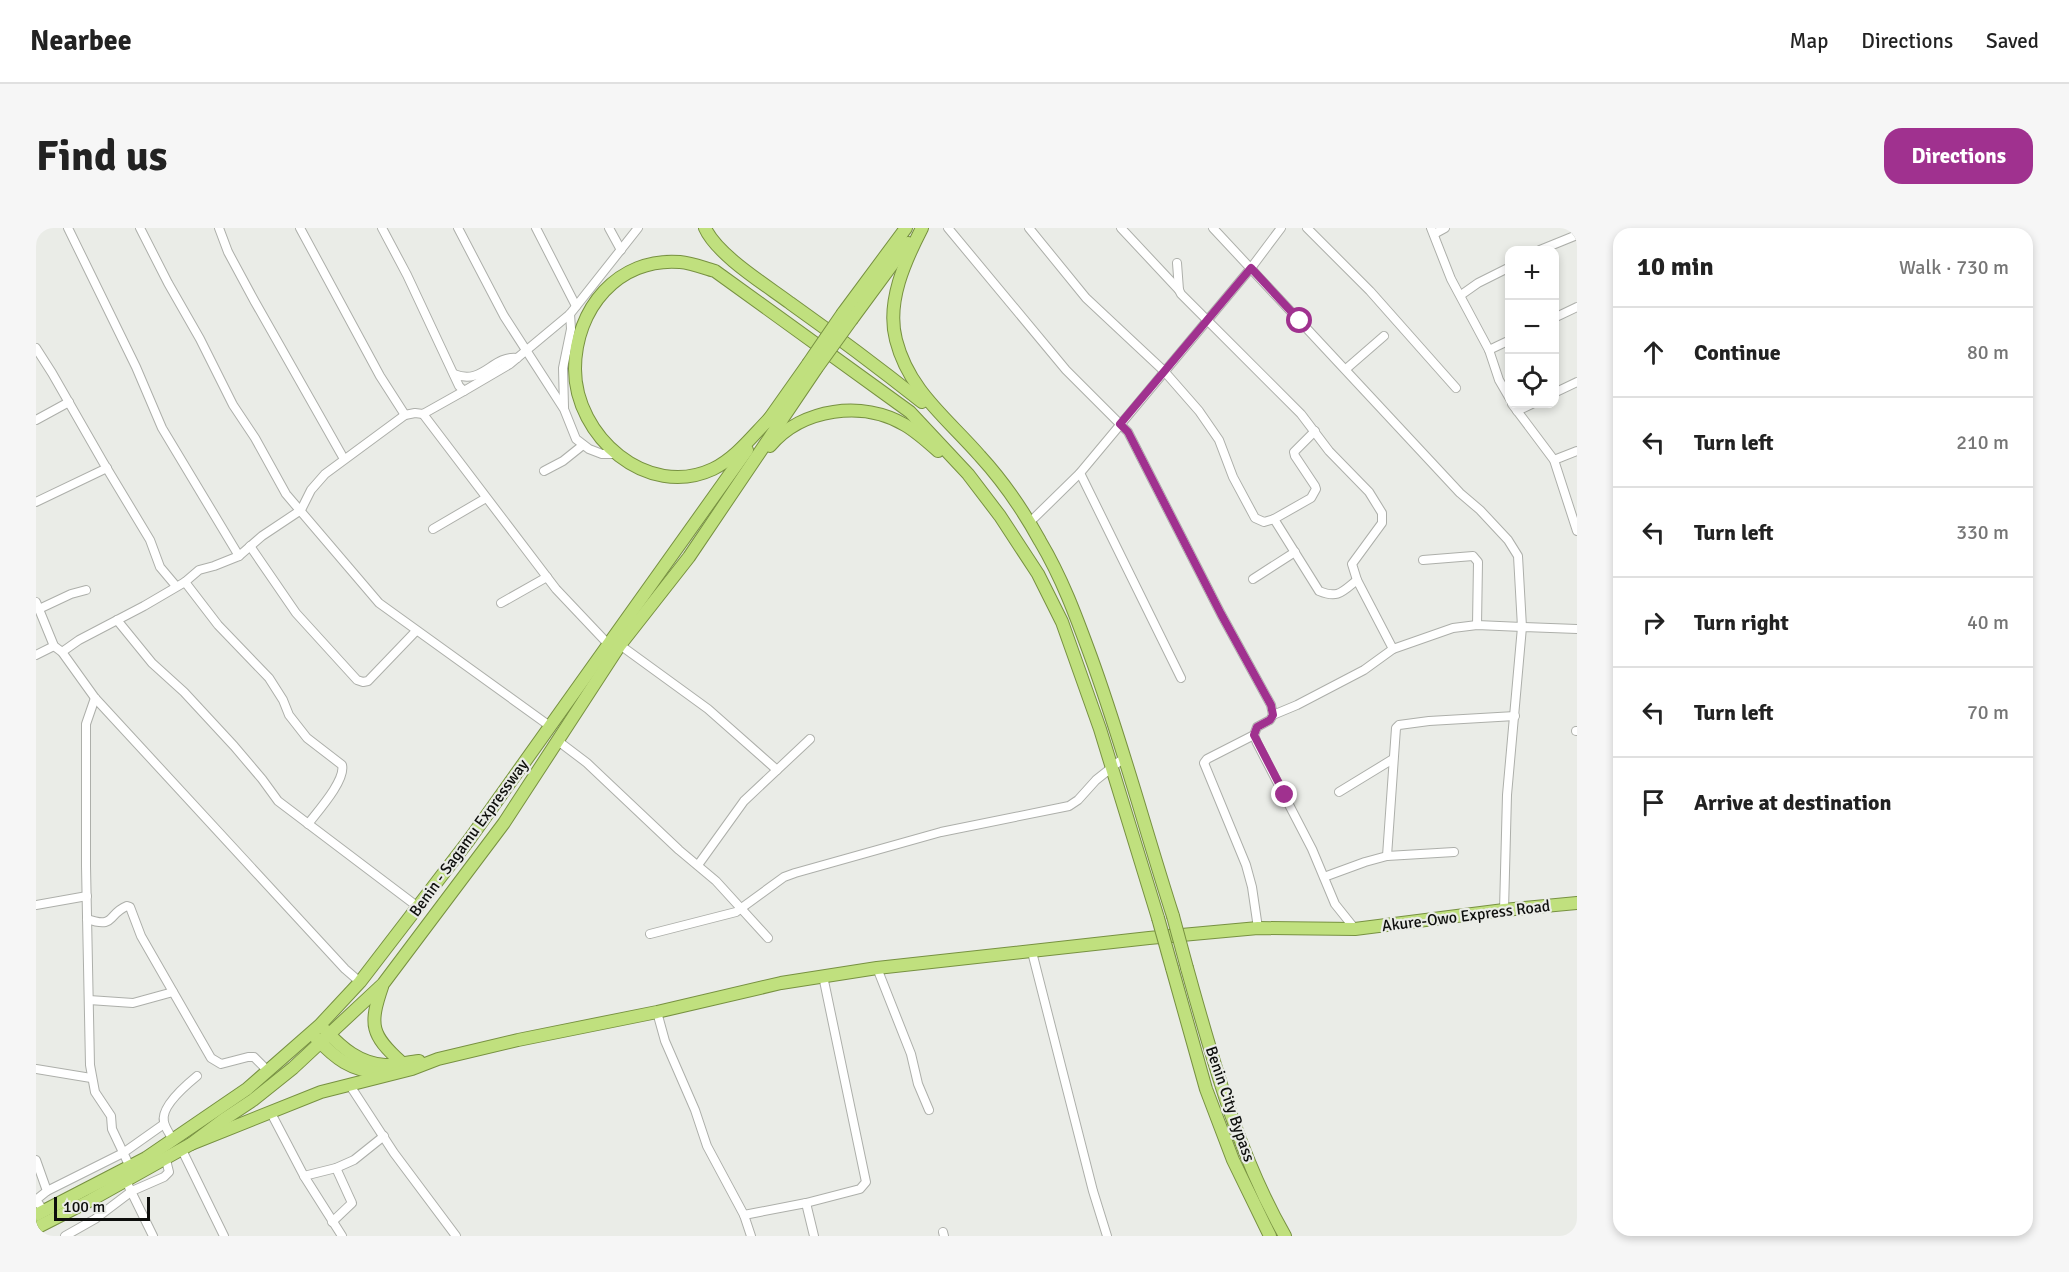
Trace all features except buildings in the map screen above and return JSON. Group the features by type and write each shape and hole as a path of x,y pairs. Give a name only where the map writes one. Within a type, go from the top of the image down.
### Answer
{"highway":[{"path":"705,228 733,260 883,370 951,425"},
{"path":"36,1228 129,1186 187,1147 253,1100 325,1039 383,984 485,850 558,741 615,645 674,578 738,485 812,366 848,316 905,228"},
{"path":"921,228 907,257 896,292 895,338 909,376 925,398 951,425"},
{"path":"848,316 921,228"},
{"path":"771,417 733,456 713,469 687,477 673,478 656,476 638,469 617,454 592,426 583,407 575,369 578,345 592,304 610,283 638,267 682,262 716,271 910,412 968,474"},
{"name":"Benin - Sagamu Expressway","path":"40,1213 129,1167 247,1089 315,1028 360,982 615,645 771,417 812,366"},
{"path":"738,485 776,440 797,424 827,413 852,411 883,415 906,425 968,474"},
{"name":"Benin City Bypass","path":"951,425 981,457 1030,522 1067,591 1116,725 1222,1092 1248,1160 1285,1236"},
{"name":"Benin City Bypass","path":"968,474 1000,516 1038,574 1062,622 1112,768 1158,918 1206,1089 1233,1160 1270,1236"},
{"name":"Akure-Owo Express Road","path":"438,1059 781,983 877,968 1258,928 1354,929 1577,903"},
{"path":"383,984 373,1016 374,1026 381,1041 401,1062"},
{"path":"315,1028 344,1064 369,1072 387,1074"},
{"path":"325,1039 366,1062 387,1065 438,1059"},
{"path":"187,1147 321,1092 412,1069 438,1059"}],"street":[{"path":"68,228 136,367 162,428 239,556"},
{"path":"140,228 233,405 255,438 286,494 379,603 551,727"},
{"path":"219,228 228,252 255,302 344,459"},
{"path":"300,228 380,376 405,415"},
{"path":"382,228 464,392"},
{"path":"458,228 504,316 564,409 572,432 583,445 602,454 617,454"},
{"path":"536,228 576,306"},
{"path":"609,228 621,250"},
{"path":"62,652 79,640 185,582 199,570 239,556 261,536 301,510 311,490 325,474 405,415 423,414 464,392 517,358 570,314 638,228"},
{"path":"948,228 1066,370 1128,432 1221,614 1271,705 1273,715"},
{"path":"1029,228 1086,298 1164,371 1199,411 1219,440 1233,477 1251,513 1259,521 1274,519 1311,498 1314,494 1315,486 1294,456 1294,452 1315,431"},
{"path":"1121,228 1184,298 1301,414 1329,451 1369,492 1382,513 1382,523 1353,561 1352,569 1393,649"},
{"path":"1213,228 1460,493 1480,510 1508,540 1518,556 1522,627 1508,795 1504,910"},
{"path":"1030,522 1080,473 1251,268 1281,228"},
{"path":"1307,228 1370,291 1456,388"},
{"path":"1445,228 1432,231 1451,279 1489,350 1505,391"},
{"path":"1550,246 1577,235"},
{"path":"1177,262 1179,290"},
{"path":"1461,295 1505,269"},
{"path":"1559,316 1577,307"},
{"path":"553,392 563,368 571,329 570,314"},
{"path":"1346,369 1384,336"},
{"path":"1489,350 1505,342"},
{"path":"37,351 150,540 160,567 176,586"},
{"path":"454,374 464,378 477,376 504,359 517,358"},
{"path":"563,368 564,409"},
{"path":"1559,391 1577,382"},
{"path":"36,420 69,402"},
{"path":"1515,408 1554,460 1577,528"},
{"path":"423,414 574,610 615,645 708,709 777,770"},
{"path":"544,471 564,461 583,445"},
{"path":"1554,460 1577,451"},
{"path":"36,502 107,468"},
{"path":"1080,473 1181,678"},
{"path":"433,529 486,498"},
{"path":"1274,519 1319,591 1329,595 1340,594 1357,580"},
{"path":"250,546 296,613 357,680 368,681 416,631"},
{"path":"1253,579 1295,552"},
{"path":"1423,560 1473,556 1477,558 1477,625"},
{"path":"501,603 547,577"},
{"path":"185,582 218,625 270,678 289,715 307,738 342,765 343,773 338,782 309,824"},
{"path":"86,590 71,594 38,612 54,646 62,652 95,698 345,969 360,982"},
{"path":"117,620 152,663 234,746 278,801 418,907"},
{"path":"1258,928 1246,865 1204,763 1207,759 1254,735 1257,727 1270,720 1273,715 1364,670 1393,649 1453,628 1477,625 1577,629"},
{"path":"36,655 54,646"},
{"path":"95,698 86,724 91,1078 95,1092 111,1116 112,1129 129,1167"},
{"path":"1387,856 1395,731 1399,725 1515,716"},
{"path":"1254,735 1312,849 1335,904 1354,929"},
{"path":"698,865 744,801 810,739"},
{"path":"558,741 586,763 716,881 768,938"},
{"path":"650,934 736,912 784,877 795,873 941,832 1069,806 1125,757"},
{"path":"1339,792 1393,759"},
{"path":"1324,878 1387,856 1454,852"},
{"path":"36,905 87,896"},
{"path":"87,919 105,923 123,907 130,908 141,936 212,1058 221,1064 254,1057 268,1071"},
{"path":"1032,952 1092,1191 1107,1236"},
{"path":"877,968 908,1045 918,1084 929,1110"},
{"path":"744,1215 860,1190 866,1182 823,976"},
{"path":"89,1000 133,1002 173,992"},
{"path":"657,1012 665,1041 708,1146 744,1215 751,1236"},
{"path":"36,1070 91,1078"},
{"path":"173,1140 164,1124 163,1116 179,1092 197,1076"},
{"path":"349,1084 456,1236"},
{"path":"271,1113 304,1176 337,1229"},
{"path":"40,1213 36,1199 46,1191 123,1153 164,1124"},
{"path":"304,1176 336,1168 354,1160 384,1136"},
{"path":"187,1147 224,1236"},
{"path":"36,1160 46,1191"},
{"path":"328,1236 337,1229 352,1203 336,1168"},
{"path":"65,1236 95,1219 129,1186 153,1236"},
{"path":"806,1203 814,1236"}],"route":[{"path":"1285,795 1254,735 1257,727 1270,720 1273,715 1271,705 1221,614 1128,432 1120,424 1251,268 1300,321"}]}
